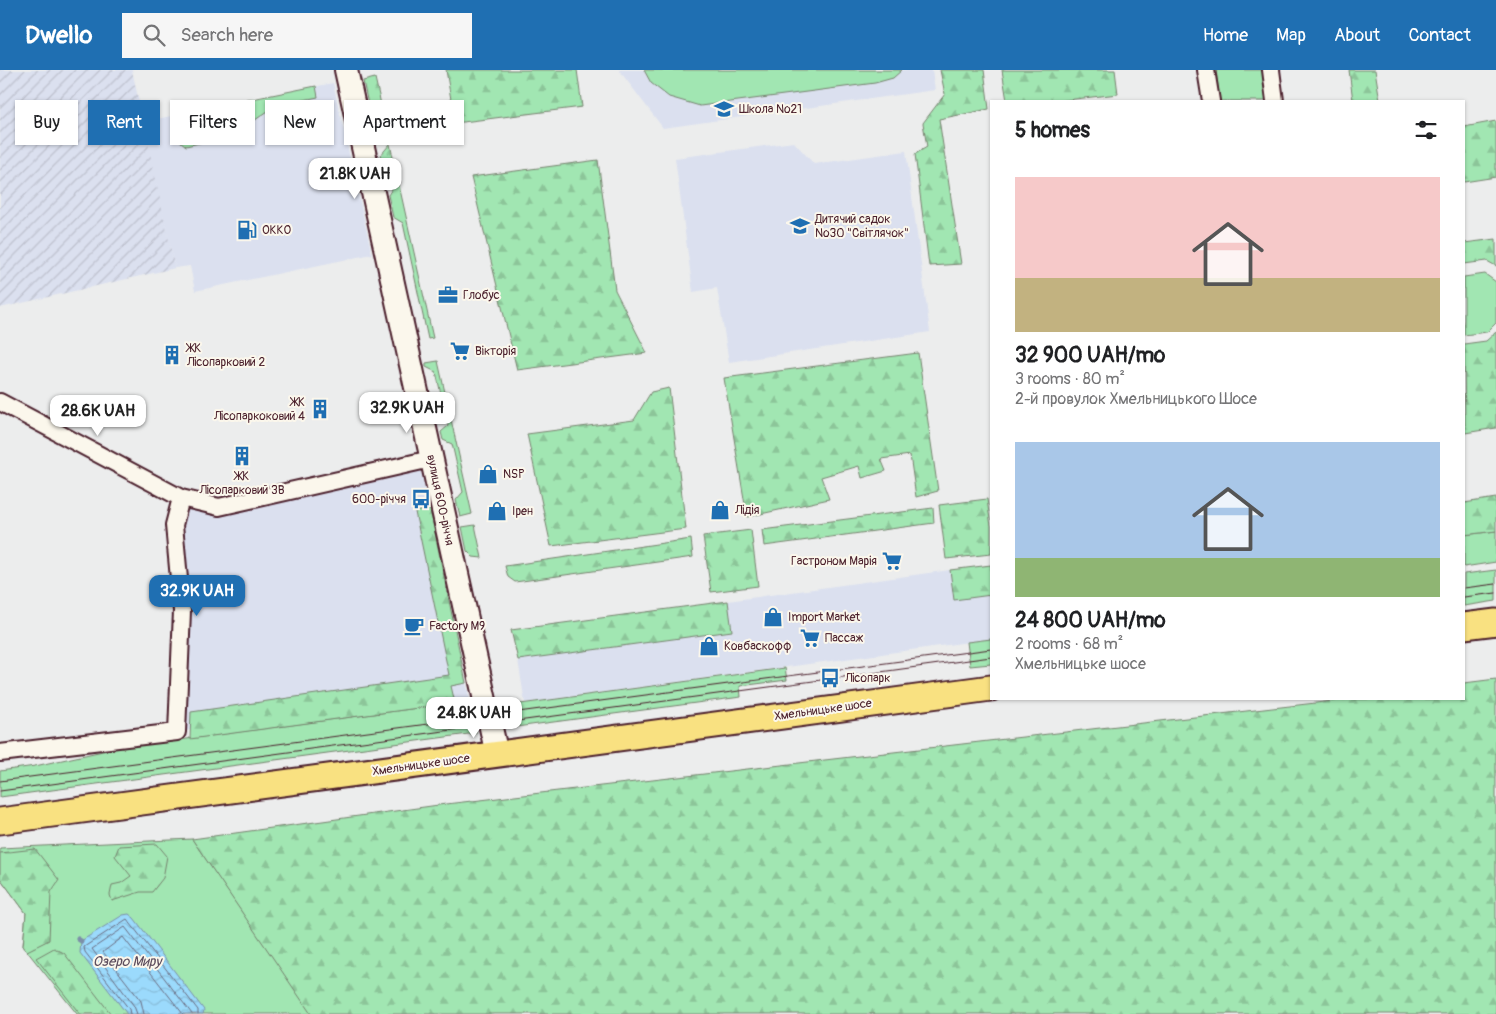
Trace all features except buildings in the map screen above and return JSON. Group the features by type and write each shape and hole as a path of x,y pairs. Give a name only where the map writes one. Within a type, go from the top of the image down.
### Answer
{"main road":[{"name":"вулиця 600-річчя","path":"346,70 497,755"},
{"path":"1465,626 1496,622"},
{"name":"Хмельницьке шосе","path":"0,822 990,688"}],"street":[{"path":"1206,70 1211,100"},
{"path":"1271,70 1275,100"},
{"path":"0,402 181,498 219,507 431,460"},
{"path":"0,753 177,732 182,611 174,525 181,498"}],"shaded area":[{"path":"0,70 132,70 139,100 88,100 88,145 148,145 175,268 0,308"},
{"name":"Школа №21","path":"619,70 932,70 935,90 663,128"},
{"path":"333,83 344,131 344,145 347,145 372,254 195,291 190,266 175,268 147,145 160,145 160,118 170,116 170,145 255,145 255,100 250,100"},
{"name":"Дитячий садок №30 \"Світлячок\"","path":"794,142 814,164 906,151 930,332 729,362 717,288 693,292 675,158"},
{"path":"419,462 470,701 455,703 440,694 177,732 181,498 219,507"},
{"path":"950,570 954,600 990,595 990,639 525,703 518,660 731,631 728,601"}],"green space":[{"path":"446,70 577,70 582,107 464,122 464,100 451,100"},
{"path":"644,70 902,70 893,78 875,83 700,106 669,97 651,83"},
{"path":"940,70 984,70 989,109 939,119 961,264 929,266 915,154 927,147 923,123 945,94"},
{"path":"1002,70 1115,70 1118,94 1067,100 1007,100"},
{"path":"1216,70 1262,70 1266,100 1220,100"},
{"path":"1349,70 1375,70 1380,100 1353,100"},
{"path":"375,78 380,100 367,100 363,81"},
{"path":"316,86 318,97 304,100 265,100 265,113 255,120 255,100 247,100"},
{"path":"1496,121 1496,177 1465,182 1465,127"},
{"path":"390,145 397,175 389,175 384,171 380,156"},
{"path":"598,160 615,290 647,353 517,370 471,177"},
{"path":"399,185 433,338 428,339 403,223 393,217 388,195 394,186"},
{"path":"1496,239 1496,266 1487,261 1465,264 1465,243"},
{"path":"1485,274 1496,282 1496,323 1487,332 1465,335 1465,277"},
{"path":"1496,332 1496,428 1465,433 1465,344 1486,341"},
{"path":"918,353 938,491 916,497 910,455 881,459 886,471 862,478 859,466 821,477 829,499 747,517 724,378"},
{"path":"438,361 472,514 460,517 456,500 463,492 452,444 443,440 441,432 448,426 436,372 426,367 426,363"},
{"path":"669,388 686,529 551,546 527,434 634,420 651,392"},
{"path":"1496,498 1496,531 1465,535 1465,503"},
{"path":"987,499 990,519 990,554 946,559 939,505"},
{"path":"933,508 934,523 764,546 762,530"},
{"path":"430,509 466,683 451,686 455,703 190,739 191,712 449,675 415,512"},
{"path":"475,525 482,558 473,557 467,551 462,527"},
{"path":"751,530 758,586 711,592 703,536"},
{"path":"1496,531 1496,562 1465,567 1465,535"},
{"path":"691,539 693,557 515,582 508,577 505,566"},
{"path":"990,565 990,595 954,600 950,570"},
{"path":"1496,570 1496,601 1465,606 1465,574"},
{"path":"728,601 732,631 518,660 511,630"},
{"path":"990,639 990,664 970,666 967,642"},
{"path":"785,668 787,680 740,686 741,697 516,727 513,705"},
{"path":"1496,679 1496,1014 311,1014 192,839 446,804 1341,700 1465,700 1465,683"},
{"path":"470,701 476,733 0,797 0,771 35,766 112,749"},
{"path":"192,839 311,1014 77,1014 23,946 26,913 0,878 0,848"},
{"path":"157,844 167,856 163,878 152,892 140,892 112,901 110,895 112,885 121,883 131,876 115,856 119,846"},
{"path":"35,849 59,880 51,892 49,940 27,951 23,946 26,913 0,878 0,853"},
{"path":"54,948 64,953 111,1014 80,1014 36,958"}],"water":[{"name":"Озеро Миру","path":"129,914 204,1010 203,1014 127,1014 80,953 81,941 123,915"}],"tram line":[{"path":"1465,588 1496,584"},
{"path":"1465,597 1496,593"},
{"path":"0,781 990,649"},
{"path":"0,791 990,657"}],"place":[{"name":"Школа №21","path":"724,109"},
{"name":"Дитячий садок №30 \"Світлячок\"","path":"800,226"},
{"name":"ОККО","path":"247,230"},
{"name":"Глобус","path":"448,295"},
{"name":"Вікторія","path":"460,351"},
{"name":"ЖК Лісопарковий 2","path":"172,355"},
{"name":"ЖК Лісопаркоковий 4","path":"320,409"},
{"name":"ЖК Лісопарковий 3В","path":"242,456"},
{"name":"NSP","path":"488,474"},
{"name":"600-річчя","path":"421,499"},
{"name":"Лідія","path":"720,510"},
{"name":"Ірен","path":"497,511"},
{"name":"Гастроном Марія","path":"892,561"},
{"name":"Import Market","path":"773,617"},
{"name":"Factory M9","path":"414,626"},
{"name":"Пассаж","path":"810,638"},
{"name":"Ковбаскофф","path":"709,646"},
{"name":"Лісопарк","path":"830,678"}]}
